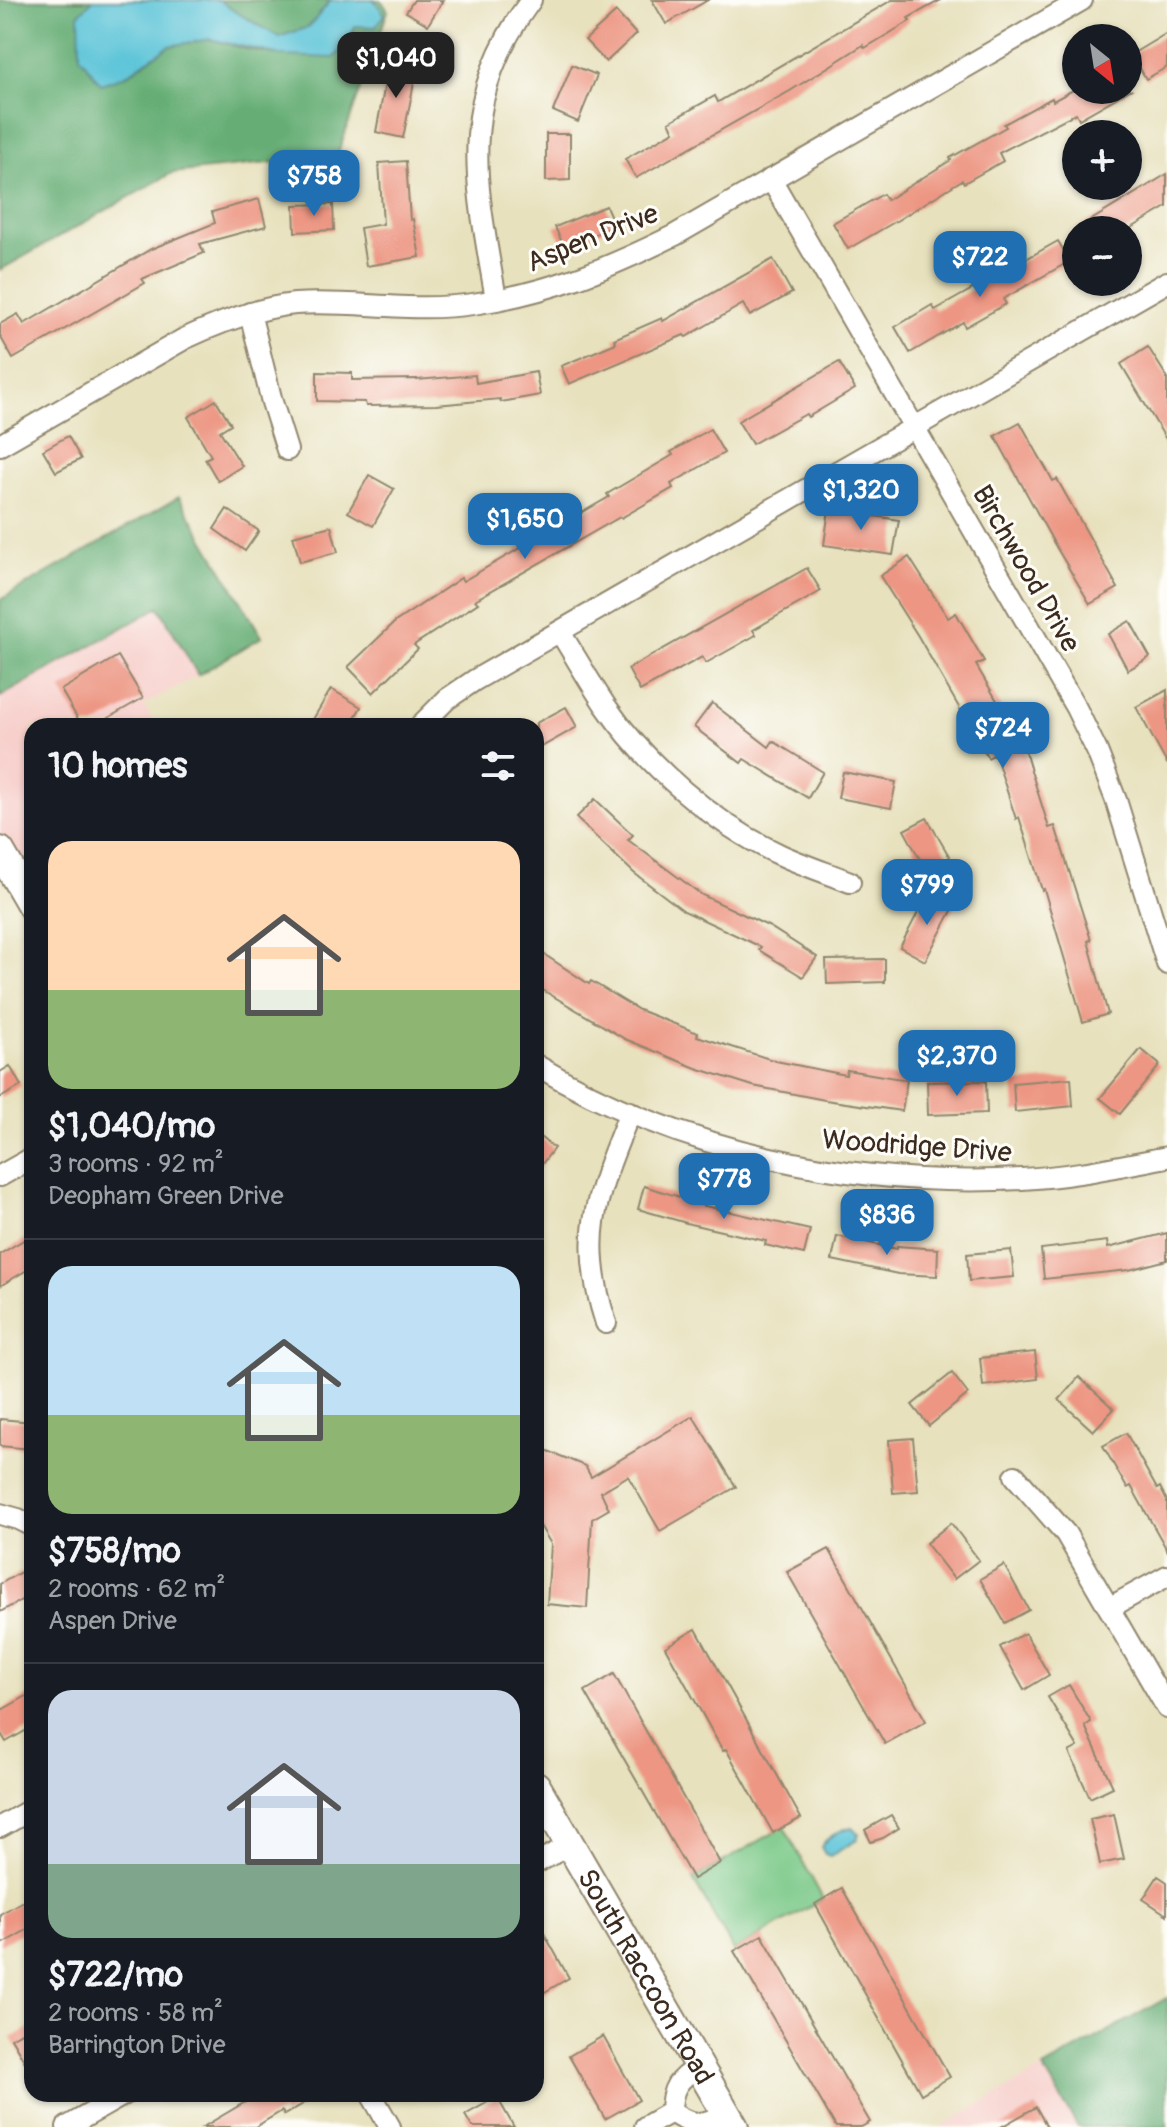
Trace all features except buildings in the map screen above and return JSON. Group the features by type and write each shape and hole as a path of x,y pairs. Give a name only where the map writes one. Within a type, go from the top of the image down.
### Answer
{"street":[{"path":"496,299 478,193 477,141 481,108 490,76 502,46 531,0"},
{"name":"Aspen Drive","path":"0,445 184,339 212,325 250,313 293,304 403,308 473,304 533,293 618,263 675,235 1082,0"},
{"name":"Birchwood Drive","path":"771,179 1076,708 1116,800 1167,964"},
{"path":"428,718 447,699 475,680 1167,282"},
{"path":"250,313 287,450"},
{"path":"560,632 606,706 651,760 679,786 712,812 780,854 850,882"},
{"path":"0,851 24,892"},
{"name":"Woodridge Drive","path":"544,1069 601,1100 712,1142 792,1163 868,1175 956,1181 1024,1179 1092,1172 1167,1157"},
{"path":"606,1323 593,1274 593,1223 602,1182 630,1112"},
{"path":"0,1176 24,1162"},
{"path":"1015,1476 1066,1534 1167,1708"},
{"path":"3,1514 24,1523"},
{"path":"1109,1608 1167,1576"},
{"name":"South Raccoon Road","path":"544,1800 730,2120"},
{"path":"0,1827 24,1814"},
{"path":"544,1859 570,1845"},
{"path":"671,2112 671,2098 676,2087 683,2076 699,2066"},
{"path":"67,2127 111,2102"},
{"path":"376,2102 390,2127"},
{"path":"671,2112 682,2120 704,2124 730,2120"},
{"path":"645,2127 671,2112"}],"shaded area":[{"path":"160,607 198,675 144,705 151,718 24,718 24,892 0,851 0,697"},
{"path":"1043,2068 1078,2127 940,2127"}],"green space":[{"path":"0,0 93,0 79,14 125,76 169,46 210,39 284,56 349,42 355,26 384,15 374,0 381,0 388,11 337,156 172,173 0,270"},
{"path":"219,0 331,0 309,27 279,37"},
{"path":"179,497 262,637 198,675 159,607 0,697 0,600"},
{"path":"784,1827 823,1899 734,1951 693,1879"},
{"path":"1167,1998 1167,2127 1078,2127 1043,2068"}],"water":[{"path":"93,0 219,0 279,37 309,27 331,0 374,0 385,15 375,27 355,26 349,42 334,58 284,56 210,39 169,46 124,76 101,84 80,56 79,14"},
{"path":"852,1827 859,1834 857,1840 830,1856 825,1854 821,1847 826,1840"}]}
